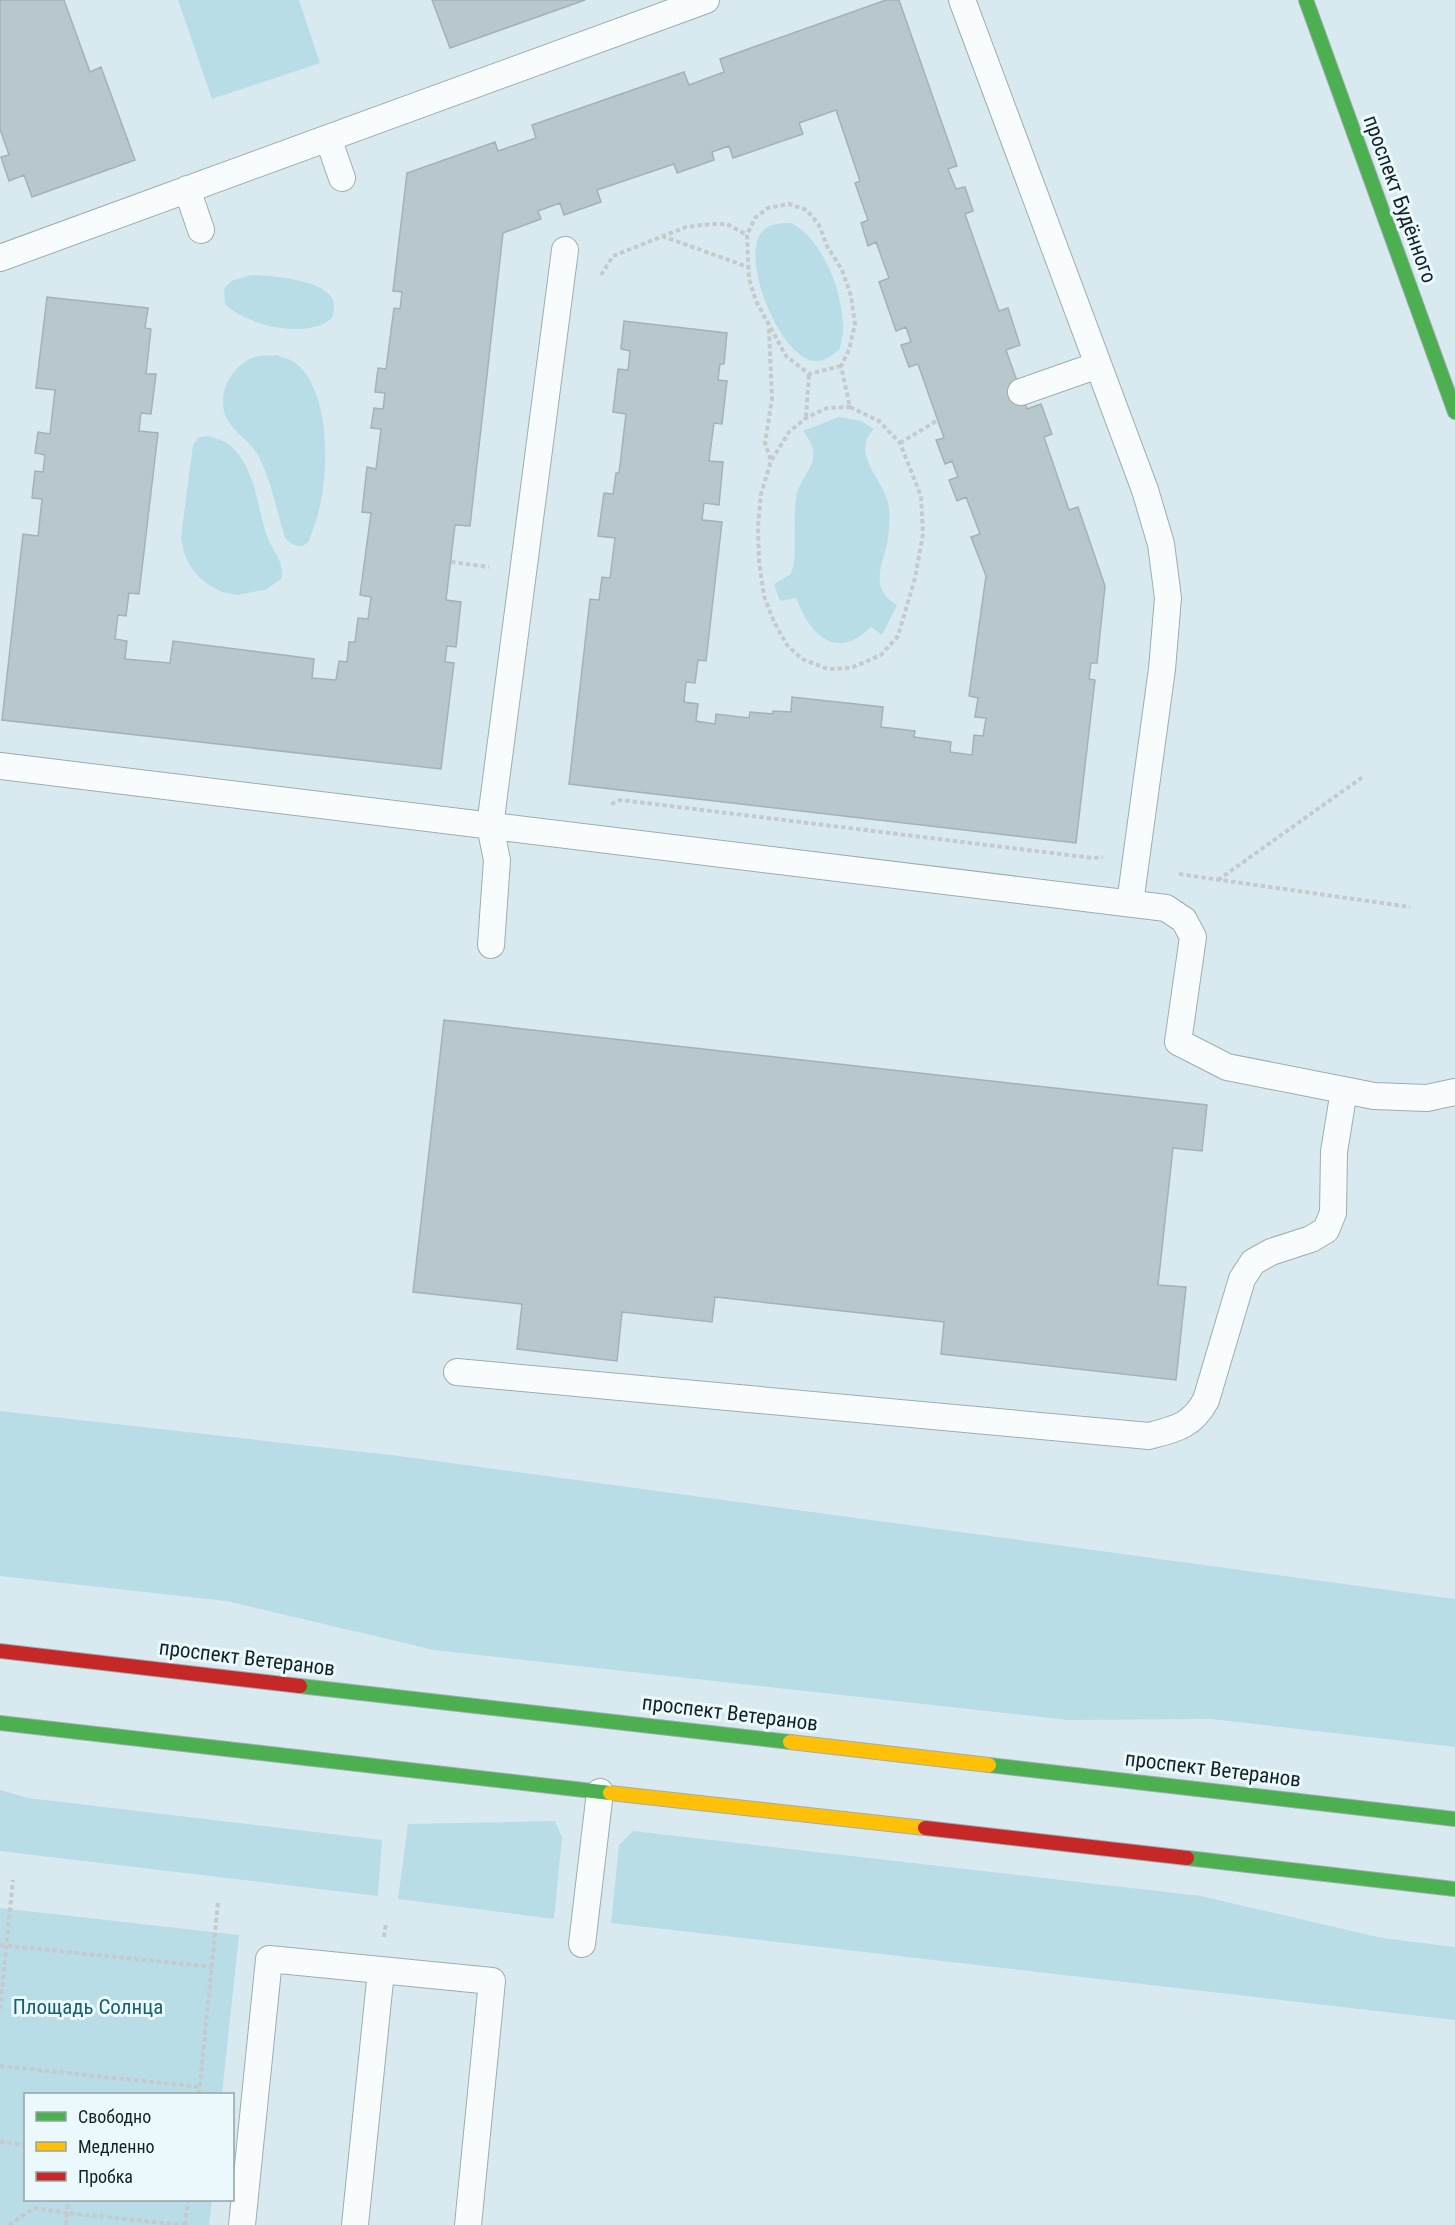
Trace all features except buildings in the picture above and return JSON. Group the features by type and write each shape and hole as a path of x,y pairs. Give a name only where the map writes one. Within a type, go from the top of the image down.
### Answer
{"main road":[{"name":"проспект Будённого","path":"1306,0 1455,412"},
{"name":"проспект Ветеранов","path":"0,1651 1455,1819"},
{"path":"0,1723 1455,1889"}],"lane":[{"path":"0,258 706,0"},
{"path":"962,0 1145,490 1161,544 1168,598 1162,669 1130,903"},
{"path":"328,138 342,178"},
{"path":"187,189 201,230"},
{"path":"491,945 497,860 490,826 565,250"},
{"path":"1021,392 1098,366"},
{"path":"0,766 1166,908 1184,920 1193,937 1178,1042 1227,1068 1374,1096 1426,1098 1455,1092"},
{"path":"458,1372 1149,1436 1177,1429 1198,1416 1206,1400 1242,1279 1253,1262 1271,1252 1311,1239 1326,1230 1333,1213 1334,1152 1344,1090"},
{"path":"582,1944 600,1792"},
{"path":"242,2225 269,1959 492,1981 468,2225"},
{"path":"355,2225 381,1971"}],"path":[{"path":"810,374 786,356 756,302 749,279 747,235 755,218 768,208 789,204 807,210 819,225 827,246 842,270 850,296 855,324 849,350 841,366 850,406"},
{"path":"602,275 613,256 686,227 727,224 747,235"},
{"path":"662,236 748,267"},
{"path":"769,328 772,399 765,443 771,461"},
{"path":"810,374 841,366"},
{"path":"806,418 810,374"},
{"path":"850,406 879,421 900,443 921,496 923,534 915,578 898,636 881,655 851,668 828,669 802,659 787,645 774,622 765,596 759,562 758,526 761,494 771,461 789,432 806,418 827,408 850,406"},
{"path":"900,443 938,420"},
{"path":"1217,880 1364,776"},
{"path":"605,807 621,800 1081,857 1105,856"},
{"path":"1136,866 1217,880 1410,907"},
{"path":"0,2009 13,1880"},
{"path":"199,2093 218,1903"},
{"path":"0,1945 213,1967"},
{"path":"0,2066 200,2087"},
{"path":"0,2142 24,2145"},
{"path":"66,2225 69,2201"},
{"path":"9,2225 34,2208 184,2225 188,2201"}],"green space":[{"path":"178,0 299,0 320,63 212,99"},
{"path":"791,223 812,241 821,253 829,267 839,297 843,328 840,349 820,361 803,357 790,344 777,327 760,284 756,263 756,245 762,232 772,225"},
{"path":"251,275 296,280 319,288 328,293 333,300 332,318 321,325 293,329 278,328 248,319 225,304 224,289 231,281"},
{"path":"277,355 294,362 306,374 321,410 324,432 325,475 322,494 309,541 303,546 294,545 285,538 260,459 254,449 231,425 225,415 223,405 227,383 240,366 249,359 259,356"},
{"path":"839,417 861,421 874,429 867,439 865,448 867,458 889,507 888,539 880,570 880,585 883,592 897,605 882,635 871,627 862,635 845,643 828,641 820,636 806,619 796,598 780,601 774,584 791,574 794,563 796,498 813,459 810,442 803,431"},
{"path":"209,436 234,449 247,468 267,536 282,568 281,579 267,589 238,595 222,592 199,577 190,566 184,553 181,537 193,445 199,437"},
{"path":"0,1411 399,1456 1455,1599 1455,1747 1211,1719 1068,1720 434,1650 226,1601 0,1576"},
{"path":"0,1790 28,1798 382,1840 378,1896 0,1851"},
{"path":"555,1821 562,1837 554,1919 398,1899 408,1824"},
{"path":"633,1831 1201,1896 1382,1938 1455,1947 1455,2020 611,1923 619,1845"},
{"name":"Площадь Солнца","path":"0,1908 239,1935 222,2093 24,2093 24,2201 212,2201 209,2225 0,2225"}],"traffic: fast":[{"path":"1306,0 1455,412"},
{"path":"300,1686 790,1742"},
{"path":"0,1723 610,1793"},
{"path":"989,1765 1455,1819"},
{"path":"1187,1858 1455,1889"}],"traffic: slow":[{"path":"790,1742 989,1765"},
{"path":"610,1793 925,1828"}],"traffic: jam":[{"path":"0,1651 300,1686"},
{"path":"925,1828 1187,1858"}]}
